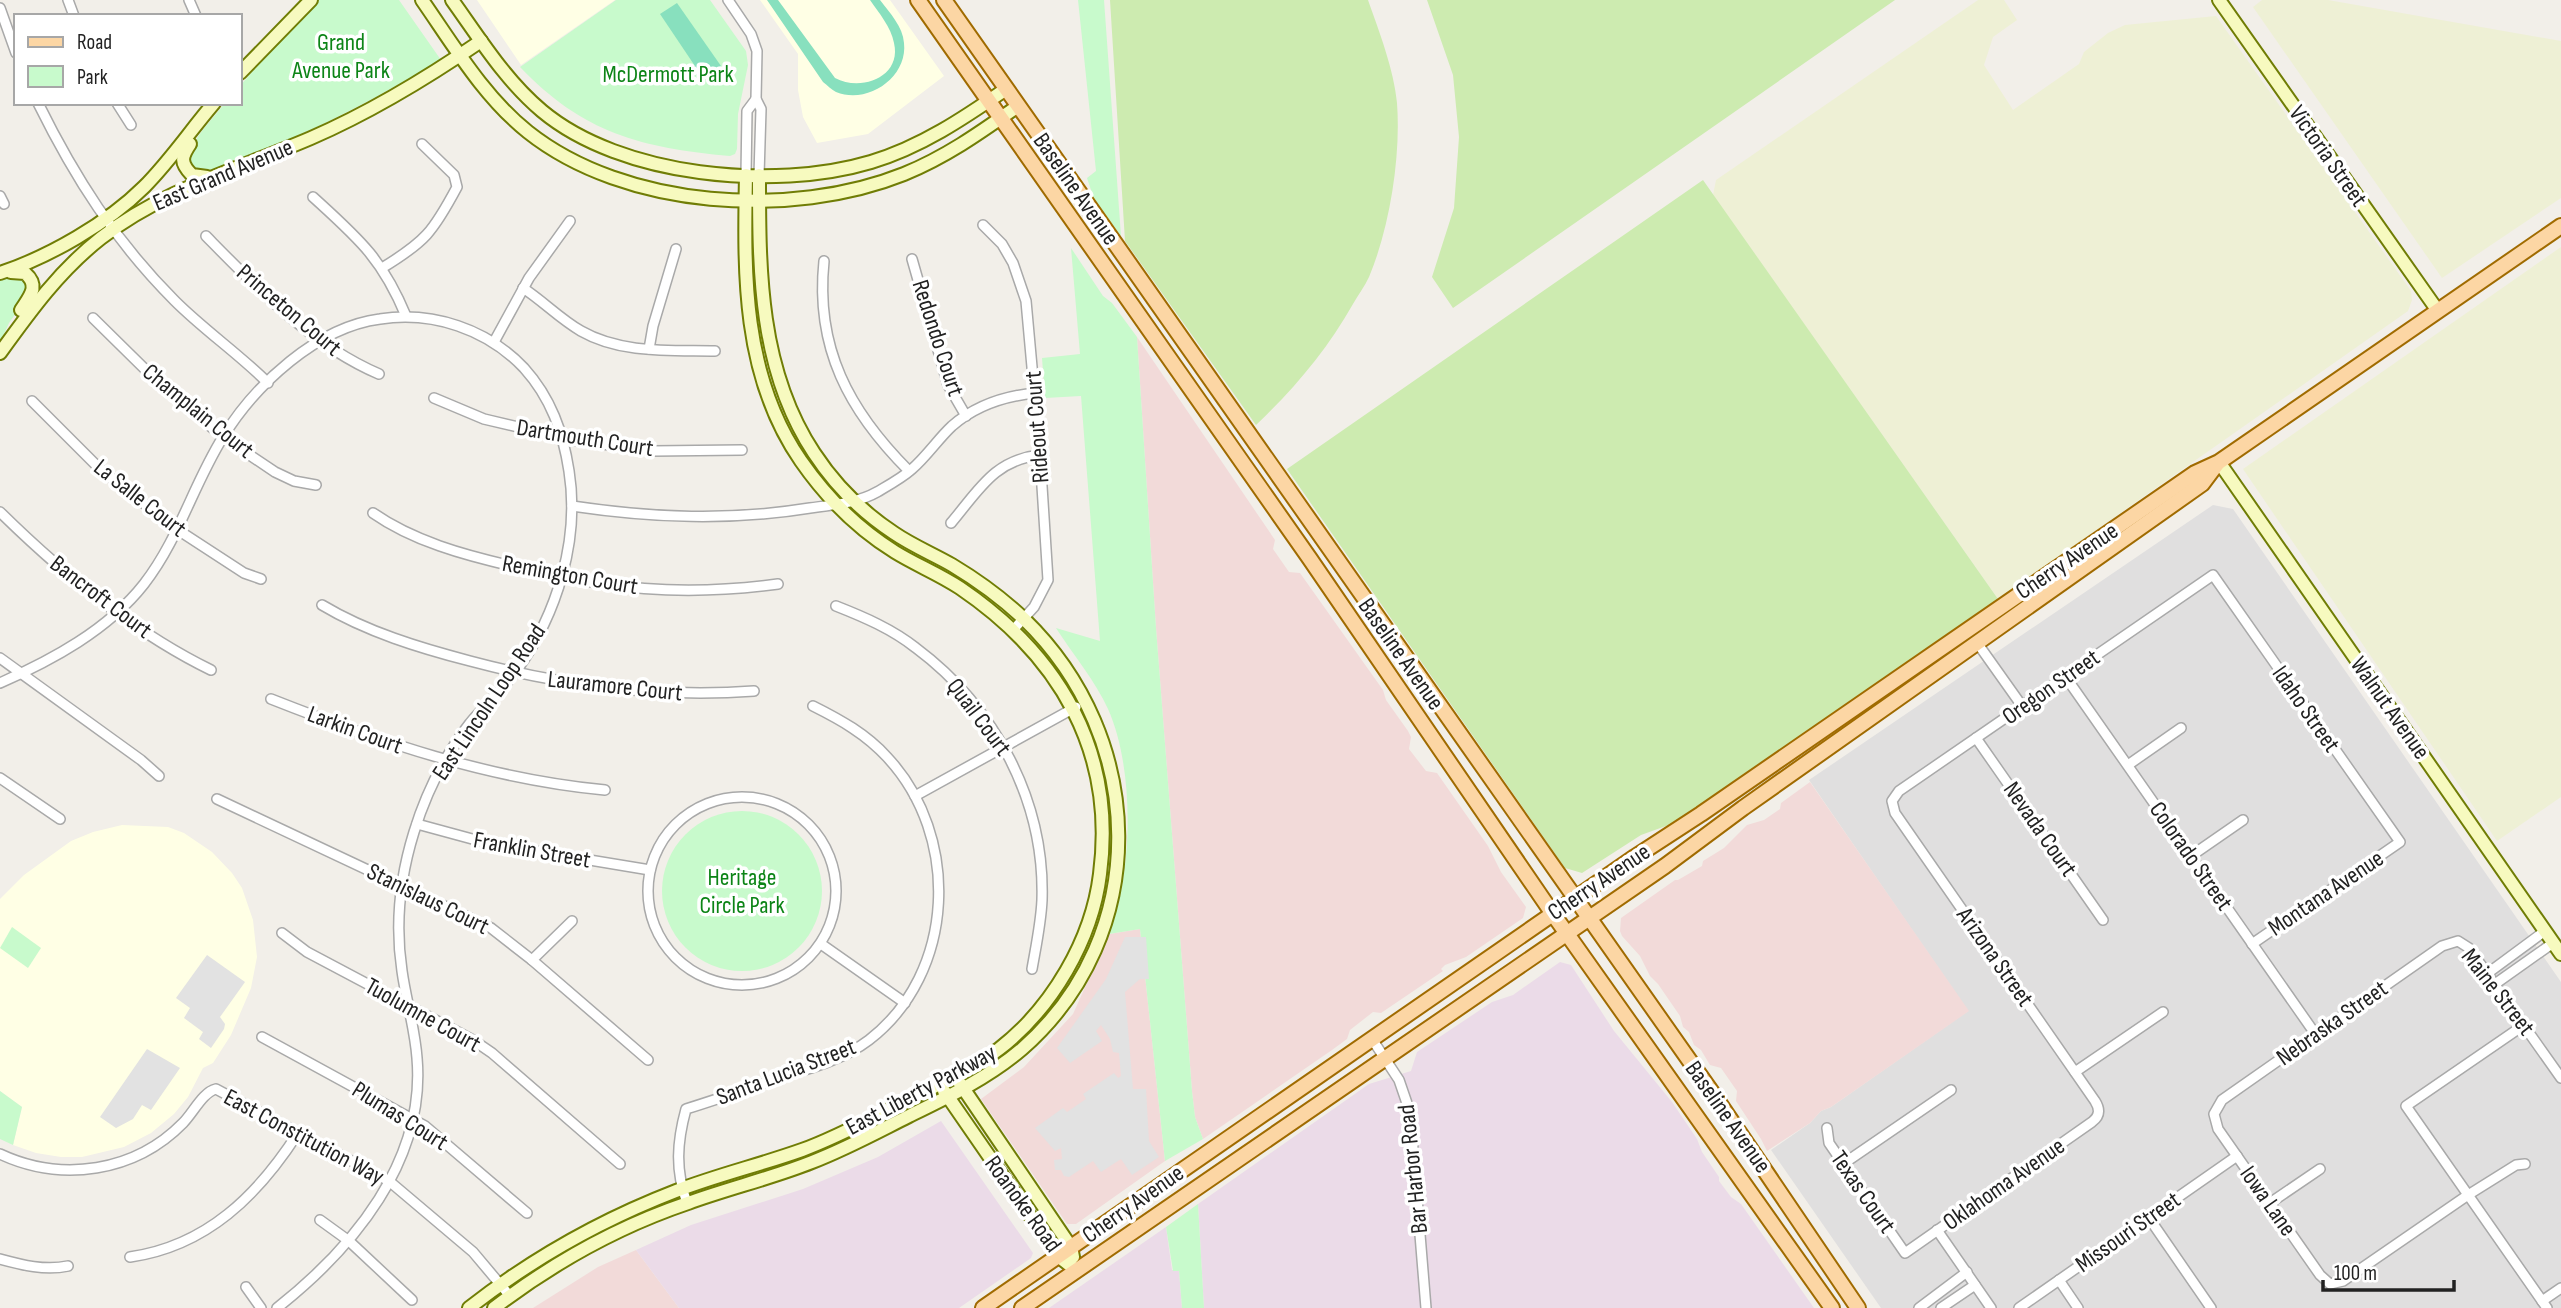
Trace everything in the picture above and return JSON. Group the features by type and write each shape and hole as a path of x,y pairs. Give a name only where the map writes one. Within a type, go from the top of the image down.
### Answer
{"main road":[{"name":"Baseline Avenue","path":"918,0 1310,559 1553,914 1832,1308"},
{"name":"Baseline Avenue","path":"944,0 1713,1094 1858,1308"},
{"name":"Cherry Avenue","path":"983,1308 1575,898 2195,473 2219,462 2561,226"},
{"name":"Cherry Avenue","path":"1022,1308 1384,1057 1589,919 2202,484 2219,462"}],"street":[{"path":"242,71 312,0"},
{"path":"422,0 488,92 518,124 576,163 603,175 649,188 700,197 746,200 819,197 892,179 946,155 1018,106"},
{"path":"452,0 523,95 554,121 583,139 629,158 665,166 753,175 817,173 871,162 926,139 1006,89"},
{"path":"728,0 756,44 758,57 756,99 761,109 753,175"},
{"name":"Victoria Street","path":"2219,0 2438,311"},
{"path":"0,8 14,47"},
{"name":"East Grand Avenue","path":"0,353 53,282 112,230 158,200 260,160 366,112 481,41"},
{"path":"753,175 747,111 756,99"},
{"path":"39,105 104,218 142,267 177,303 268,383"},
{"path":"118,105 131,125"},
{"path":"209,178 192,175 185,168 182,159 200,131 210,108"},
{"path":"2,272 49,253 104,218 144,187 210,108"},
{"path":"382,268 426,238 457,187 454,175 422,144"},
{"name":"East Liberty Parkway","path":"494,1308 542,1273 584,1248 687,1203 814,1161 863,1140 963,1089 994,1070 1021,1050 1056,1013 1084,971 1106,918 1116,878 1117,799 1108,753 1087,701 1058,656 1023,618 978,582 891,531 853,500 825,468 803,435 776,373 763,304 759,200 753,175"},
{"name":"East Liberty Parkway","path":"469,1308 536,1260 594,1227 682,1189 802,1150 850,1129 940,1084 1000,1048 1032,1017 1066,971 1093,908 1102,861 1104,820 1095,763 1074,709 1052,675 1013,630 956,585 886,546 836,504 799,458 777,419 762,380 747,294 746,200 753,175"},
{"path":"313,197 356,236 382,268 406,316"},
{"path":"494,342 523,288 570,221"},
{"name":"Rideout Court","path":"984,225 1002,244 1022,287 1029,316 1040,455 1048,580 1034,607 1013,630"},
{"name":"Princeton Court","path":"206,236 262,293 320,340 351,361 379,374"},
{"path":"649,349 653,326 676,249"},
{"name":"Redondo Court","path":"912,258 948,384 966,416"},
{"path":"824,261 822,307 841,381 877,437 909,471"},
{"path":"2,272 25,273 34,286 18,315 15,331"},
{"path":"523,288 588,335 617,344 649,349 715,351"},
{"name":"East Lincoln Loop Road","path":"0,683 71,646 118,612 141,588 178,530 223,437 268,383 320,340 371,320 406,316 453,324 494,342 520,363 551,405 564,438 572,506 561,578 541,632 515,673 471,722 445,761 417,824 401,886 399,952 418,1062 414,1119 389,1181 365,1221 318,1274 277,1308"},
{"name":"Champlain Court","path":"93,318 159,383 223,437 275,472 294,481 316,485"},
{"path":"572,506 638,515 710,518 767,515 853,500 875,493 909,471 951,427 966,416 993,402 1035,393"},
{"name":"Dartmouth Court","path":"434,398 484,419 564,438 653,451 742,450"},
{"name":"La Salle Court","path":"32,401 102,471 178,530 244,573 261,579"},
{"path":"951,523 996,471 1021,457 1040,455"},
{"name":"Walnut Avenue","path":"2219,462 2557,948"},
{"name":"Bancroft Court","path":"0,512 37,548 118,612 189,659 211,670"},
{"name":"Remington Court","path":"373,513 395,528 469,556 561,578 609,586 683,592 778,584"},
{"name":"Oregon Street","path":"1892,801 1899,792 2213,575"},
{"name":"Idaho Street","path":"2213,575 2400,842"},
{"name":"Lauramore Court","path":"322,605 422,649 515,673 630,692 703,694 754,691"},
{"name":"Quail Court","path":"836,606 892,632 937,665 980,710 1004,746 1022,785 1039,852 1042,900 1032,969"},
{"path":"1978,644 2022,706"},
{"path":"0,658 141,760 159,776"},
{"name":"Colorado Street","path":"2065,676 2316,1035"},
{"name":"Larkin Court","path":"271,699 358,734 445,761 540,781 605,790"},
{"path":"915,796 1087,701"},
{"name":"Santa Lucia Street","path":"687,1203 677,1155 687,1109 824,1063 869,1041 890,1022 905,1003 926,965 935,936 939,895 938,864 933,839 915,796 896,768 870,741 858,731 813,706"},
{"path":"2127,765 2180,728"},
{"name":"Nevada Court","path":"1976,738 2103,920"},
{"path":"0,778 61,819"},
{"path":"742,796 784,806 814,830 826,849 834,870 835,908 821,944 796,969 767,982 736,985 699,975 674,957 656,931 648,901 650,870 657,848 684,816 701,805 742,796"},
{"name":"Stanislaus Court","path":"217,799 481,922 532,960 648,1060"},
{"name":"Arizona Street","path":"1892,801 1895,813 2075,1072 2099,1112"},
{"path":"2191,856 2243,820"},
{"name":"Franklin Street","path":"417,824 487,843 650,870"},
{"name":"Montana Avenue","path":"2252,944 2400,842"},
{"path":"532,960 572,921"},
{"path":"2487,973 2545,931"},
{"name":"Tuolumne Court","path":"282,933 307,952 452,1028 492,1054 620,1164"},
{"name":"Maine Street","path":"2458,942 2469,948 2561,1078"},
{"name":"Nebraska Street","path":"2214,1114 2222,1100 2442,946 2458,942"},
{"path":"821,944 905,1003"},
{"path":"2495,984 2557,948"},
{"path":"2075,1072 2163,1012"},
{"path":"2524,1025 2406,1107 2545,1305 2561,1288"},
{"name":"Plumas Court","path":"262,1037 414,1119 440,1137 527,1213"},
{"name":"Bar Harbor Road","path":"1372,1039 1399,1080 1410,1112 1426,1308"},
{"name":"Roanoke Road","path":"954,1076 1071,1247 1076,1269"},
{"name":"Roanoke Road","path":"940,1084 1058,1256 1076,1269"},
{"name":"East Constitution Way","path":"0,1154 26,1164 65,1171 113,1165 146,1152 165,1140 208,1093 216,1090 389,1181 473,1252 510,1296"},
{"path":"1843,1164 1951,1090"},
{"name":"Oklahoma Avenue","path":"1905,1253 2092,1122 2099,1112"},
{"name":"Iowa Lane","path":"2214,1114 2216,1124 2237,1156 2320,1275 2330,1284 2343,1281 2468,1195"},
{"name":"Texas Court","path":"1827,1128 1829,1143 1905,1253"},
{"path":"130,1257 167,1250 217,1223 265,1179 298,1133"},
{"name":"Missouri Street","path":"2019,1308 2237,1156"},
{"path":"2468,1195 2515,1165 2525,1164"},
{"path":"2270,1203 2320,1169"},
{"path":"2149,1218 2211,1308"},
{"path":"320,1220 349,1241 412,1300"},
{"path":"1937,1230 1992,1308"},
{"path":"0,1259 35,1267 57,1269 68,1266"},
{"path":"1919,1308 1966,1272"},
{"path":"2059,1280 2078,1308"},
{"path":"1941,1308 1975,1285"},
{"path":"246,1287 261,1308"}],"shaded area":[{"path":"477,0 615,0 521,65"},
{"path":"760,0 890,0 944,76 868,134 817,143 803,117 798,90 798,54"},
{"path":"1978,0 2004,0 2017,20 1993,37 1984,65 2013,110 2079,64 2084,52 2108,33 2125,25 2216,16 2411,291 2412,300 2408,311 1998,599 1713,195 1716,180"},
{"path":"2262,0 2328,0 2561,41 2561,198 2442,278 2253,7"},
{"path":"2561,247 2561,797 2497,841 2243,469"},
{"path":"1137,337 1275,540 1273,549 1289,572 1300,573 1383,690 1386,700 1411,737 1409,749 1426,771 1437,773 1526,907 1523,918 1466,957 1445,965 1441,969 1443,971 1381,1013 1373,1012 1350,1030 1347,1039 1203,1139 1195,1117 1192,1091 1156,628"},
{"path":"2213,505 2233,509 2561,982 2561,1308 1881,1308 1771,1150 1810,1123 1821,1111 1831,1107 1968,1011 1809,780"},
{"path":"1810,782 1969,1011 1831,1107 1821,1111 1810,1123 1767,1151 1736,1101 1737,1091 1721,1068 1710,1065 1701,1050 1694,1045 1680,1016 1650,976 1640,956 1622,936 1621,918 1675,880 1702,866 1703,861 1724,848 1747,825 1764,820 1780,809 1781,803"},
{"path":"122,825 168,827 184,833 212,852 232,873 242,888 253,920 257,957 251,988 231,1035 213,1063 203,1068 188,1097 174,1114 151,1133 124,1147 82,1157 36,1153 13,1145 22,1107 0,1091 0,899 24,875 71,841"},
{"path":"1140,929 1165,1161 1076,1224 1067,1224 981,1099 1024,1067 1073,1014 1109,934"},
{"path":"1125,937 1146,937 1149,979 1140,979 1125,992 1133,1089 1146,1089 1149,1141 1159,1157 1132,1175 1121,1159 1101,1172 1093,1161 1069,1177 1064,1176 1061,1170 1055,1170 1054,1160 1062,1159 1061,1148 1055,1151 1035,1128 1063,1108 1067,1112 1086,1099 1083,1094 1114,1073 1118,1078 1121,1076 1119,1053 1113,1052 1110,1039 1101,1025 1096,1031 1102,1041 1070,1063 1057,1048 1106,979"},
{"path":"207,955 245,982 220,1017 225,1024 224,1029 211,1048 199,1039 203,1032 184,1018 190,1008 176,998"},
{"path":"1560,962 1571,965 1614,1031 1672,1102 1697,1139 1719,1181 1731,1197 1741,1204 1814,1308 1204,1308 1198,1204 1369,1084 1411,1071 1417,1052 1492,1002 1513,995"},
{"path":"147,1049 180,1068 151,1110 142,1105 133,1119 116,1128 100,1117"},
{"path":"941,1121 1033,1253 1031,1258 959,1308 679,1308 636,1250 691,1225 803,1189 878,1157"},
{"path":"1166,1227 1172,1270 1179,1270 1182,1308 1049,1308"},
{"path":"636,1250 679,1308 533,1308 598,1267"}],"green space":[{"name":"Grand Avenue Park","path":"319,0 399,0 441,60 372,99 301,134 224,166 195,170 188,160 203,130 223,105 242,105 242,84 284,34"},
{"name":"McDermott Park","path":"616,0 710,0 746,51 748,65 738,114 735,154 730,156 668,148 615,133 567,108 520,67"},
{"path":"767,0 778,0 835,78 856,83 867,82 886,73 895,55 890,31 870,0 880,0 895,20 903,37 904,55 900,67 884,85 873,91 861,95 836,92 823,82"},
{"path":"1078,0 1104,0 1121,236 1094,199 1087,178 1096,171"},
{"path":"1110,0 1368,0 1389,64 1397,103 1395,168 1383,236 1366,284 1332,337 1297,383 1256,425 1125,241"},
{"path":"1427,0 1895,0 1453,308 1432,277 1454,208 1459,137 1453,75"},
{"path":"677,3 721,66 703,78 660,14"},
{"path":"1703,180 1998,599 1677,822 1641,835 1582,873 1565,868 1287,469"},
{"path":"1071,248 1103,296 1112,303 1137,337 1156,628 1192,1091 1195,1117 1203,1139 1165,1161 1140,929 1109,934 1123,882 1126,852 1127,791 1123,761 1117,733 1103,699 1056,628 1100,641 1081,396 1045,398 1042,358 1080,354"},
{"path":"13,275 26,281 28,296 9,323 0,343 0,279"},
{"name":"Heritage Circle Park","path":"742,811 773,817 798,835 816,860 822,891 816,922 798,947 773,965 742,971 711,965 686,947 668,922 662,891 668,860 686,835 711,817"},
{"path":"12,927 41,948 28,968 0,948"},
{"path":"0,1091 22,1107 13,1145 0,1139"},
{"path":"1198,1204 1204,1308 1182,1308 1179,1271 1173,1271 1166,1227"}]}
